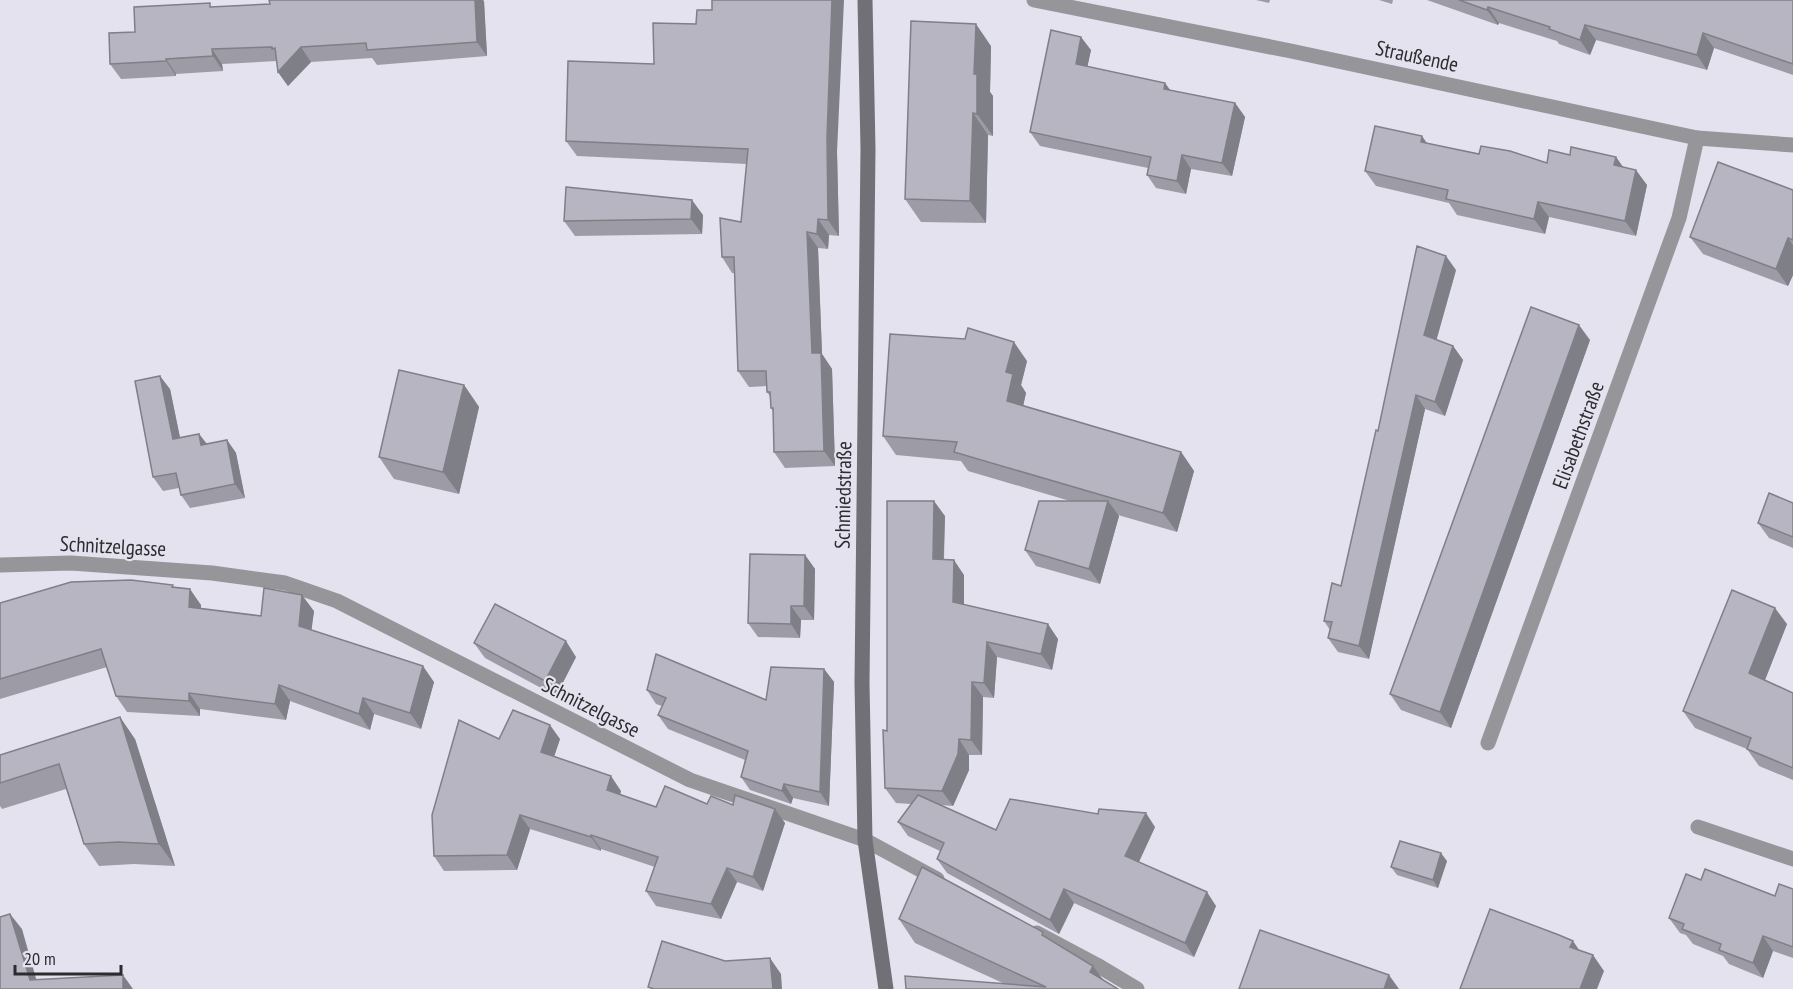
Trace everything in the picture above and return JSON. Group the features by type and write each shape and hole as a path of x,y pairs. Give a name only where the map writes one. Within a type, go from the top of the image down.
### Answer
{"street":[{"name":"Schmiedstraße","path":"865,0 868,161 862,683 865,840 886,989"},
{"name":"Straußende","path":"1034,0 1292,51 1697,138 1793,144"},
{"name":"Elisabethstraße","path":"1488,743 1678,218 1697,138"},
{"name":"Schnitzelgasse","path":"0,565 71,563 212,573 285,583 337,601 690,780 865,840 949,886"},
{"path":"1698,827 1793,859"},
{"path":"1023,925 1137,989"}],"building":[{"path":"269,0 475,0 477,42 367,50 366,43 301,47 278,72 275,48 272,49 272,47 212,49 213,56 110,64 109,33 135,32 134,7 210,3 210,7 270,4"},
{"path":"712,0 832,0 827,137 828,220 818,219 817,234 807,232 812,353 821,353 824,451 774,452 773,408 771,408 770,392 767,392 766,371 738,371 734,257 722,257 720,218 741,222 748,149 566,141 568,61 654,64 653,23 696,24 697,10 712,10"},
{"path":"1459,0 1793,0 1793,64 1703,33 1697,55 1585,25 1580,40 1549,29 1550,27"},
{"path":"911,21 976,24 974,74 977,74 977,114 973,113 970,201 905,199"},
{"path":"1051,30 1081,37 1076,64 1165,83 1164,89 1235,103 1222,163 1182,155 1177,181 1147,175 1151,157 1030,132"},
{"path":"1375,126 1422,136 1421,142 1479,154 1481,146 1510,151 1547,163 1549,150 1570,155 1571,147 1616,157 1614,165 1636,170 1625,221 1538,202 1534,219 1446,199 1448,190 1365,171"},
{"path":"1718,162 1793,190 1793,240 1788,238 1776,269 1690,237"},
{"path":"566,187 692,200 691,219 564,221"},
{"path":"1417,246 1446,256 1424,335 1453,346 1435,402 1416,395 1359,646 1328,638 1332,622 1324,621 1332,583 1341,586 1376,430 1378,431"},
{"path":"1531,307 1579,325 1440,712 1390,694"},
{"path":"968,328 1014,342 1006,372 1013,374 1007,401 1181,452 1163,513 954,452 957,442 883,436 890,334 965,339"},
{"path":"399,370 464,385 443,472 379,457"},
{"path":"160,376 173,439 199,434 201,445 227,440 235,484 181,495 176,473 153,477 135,381"},
{"path":"1769,493 1793,503 1793,537 1758,523"},
{"path":"887,501 934,501 933,559 954,560 953,602 1048,624 1041,654 987,642 984,683 972,682 971,740 959,739 958,754 942,791 885,788 883,730 887,731"},
{"path":"1039,501 1108,501 1089,569 1025,550"},
{"path":"750,554 805,555 804,606 791,606 791,624 748,623"},
{"path":"131,580 190,589 189,607 261,616 264,588 302,595 299,626 423,666 410,713 363,698 359,714 279,685 275,704 189,693 189,701 116,696 101,649 0,679 0,603 71,582"},
{"path":"1732,590 1775,608 1749,673 1793,693 1793,768 1747,749 1751,738 1683,711"},
{"path":"495,604 566,641 545,681 474,643"},
{"path":"656,654 766,700 771,667 824,669 820,792 784,784 782,791 741,777 748,751 658,715 666,698 647,690"},
{"path":"513,710 550,725 541,752 611,776 607,790 656,807 665,786 707,804 711,796 733,805 735,795 775,809 753,877 727,868 711,904 646,891 658,857 520,815 507,855 434,856 432,815 459,720 499,739"},
{"path":"120,717 159,844 118,842 84,844 59,764 0,783 0,755"},
{"path":"918,795 996,830 1010,799 1098,814 1099,809 1146,813 1125,856 1207,892 1185,943 1064,889 1050,920 937,859 944,843 898,822"},
{"path":"1400,841 1441,853 1433,880 1391,867"},
{"path":"922,867 1043,932 1042,935 1093,966 1090,972 1118,989 906,989 905,976 1046,987 899,919"},
{"path":"1705,869 1775,896 1779,884 1793,889 1793,947 1763,936 1753,963 1719,950 1721,944 1682,929 1684,924 1669,918 1686,874 1701,880"},
{"path":"1490,909 1573,941 1570,947 1593,955 1580,989 1460,989"},
{"path":"10,914 30,980 123,975 123,989 0,989 0,917"},
{"path":"1260,930 1389,975 1384,989 1239,989"},
{"path":"662,941 725,961 770,958 773,989 654,989 648,987"}]}
